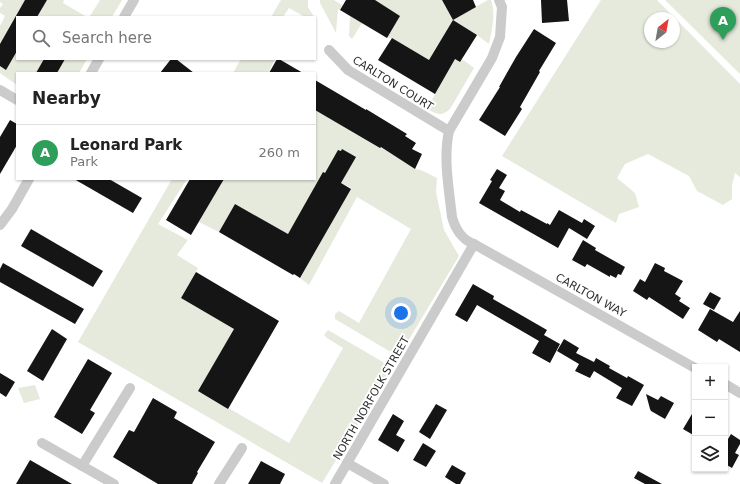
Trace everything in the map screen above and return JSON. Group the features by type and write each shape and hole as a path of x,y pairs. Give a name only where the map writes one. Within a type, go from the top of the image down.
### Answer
{"street":[{"path":"125,16 134,0"},
{"path":"474,244 468,241 460,233 454,224 452,217 446,157 447,141 449,131 492,58 500,37 502,7 499,0"},
{"name":"CARLTON COURT","path":"329,50 348,70 449,131"},
{"path":"92,72 98,60"},
{"path":"0,90 16,99"},
{"path":"0,225 12,209 28,180"},
{"name":"CARLTON WAY","path":"474,244 692,366"},
{"name":"NORTH NORFOLK STREET","path":"335,484 474,244"},
{"path":"728,386 740,393"},
{"path":"82,466 130,388"},
{"path":"42,443 114,484"},
{"path":"219,484 242,448"},
{"path":"347,463 384,484"}],"shaded area":[{"path":"0,0 64,0 63,3 85,16 16,16 16,60 86,60 80,72 16,72 16,84 0,73 0,26 5,16 0,13 0,8 3,4"},
{"path":"100,0 122,0 113,16 90,16"},
{"path":"281,0 308,0 308,7 313,16 303,16 289,8 284,16 272,16"},
{"path":"320,0 334,0 342,5 340,10 338,9 336,33 320,3"},
{"path":"375,0 442,0 452,18 457,17 488,0 491,0 493,16 489,44 453,20 437,48 460,62 462,59 474,68 447,112 439,114 427,109 447,72 392,38 387,38 400,16"},
{"path":"601,0 657,0 669,12 644,12 644,48 680,48 680,23 740,84 740,177 735,173 732,185 732,199 723,205 697,191 689,176 648,154 625,164 617,178 635,193 639,207 619,214 616,223 502,156"},
{"path":"665,0 740,0 740,74 680,15 680,12 677,12"},
{"path":"350,16 362,23 352,39 349,36"},
{"path":"240,60 274,60 268,72 234,72"},
{"path":"316,111 383,148 415,169 421,170 437,178 436,192 444,230 459,256 402,351 389,351 335,319 335,314 339,311 359,323 411,229 357,197 309,285 300,278 351,188 323,173 288,234 235,204 219,232 199,222 223,180 316,180"},
{"path":"171,180 186,180 158,224 188,240 177,255 198,268 181,298 234,329 199,391 289,443 343,348 324,335 328,330 383,362 389,374 322,483 78,342"},
{"path":"35,385 40,399 24,403 18,388"}],"building":[{"path":"25,0 47,0 38,16 16,16 16,53 6,70 0,66 0,44"},
{"path":"346,0 375,0 400,16 387,38 340,10"},
{"path":"442,0 473,0 476,7 453,20"},
{"path":"541,0 567,0 569,21 542,23"},
{"path":"453,20 477,35 460,62 455,59 435,94 378,60 392,38 429,60"},
{"path":"534,29 556,43 520,107 522,109 505,136 479,120"},
{"path":"43,60 64,60 58,72 37,72"},
{"path":"170,60 177,60 193,72 161,72"},
{"path":"276,60 281,60 301,72 270,72"},
{"path":"316,81 407,134 405,136 416,143 412,149 422,154 415,169 381,147 380,148 316,111"},
{"path":"10,120 16,123 16,147 0,174 0,137"},
{"path":"342,149 356,157 341,183 351,189 300,278 219,232 235,204 288,234 323,172 325,173 338,150 341,151"},
{"path":"497,169 507,175 499,188 505,191 500,200 520,212 521,210 550,225 559,210 582,223 584,219 595,226 587,239 569,228 558,248 479,203"},
{"path":"76,180 111,180 142,198 133,213"},
{"path":"189,180 223,180 191,235 166,220"},
{"path":"31,229 103,271 93,287 21,246"},
{"path":"583,240 596,248 595,250 625,267 621,275 618,274 616,278 610,275 610,277 587,264 585,267 572,260"},
{"path":"3,263 84,309 75,324 0,282 0,269"},
{"path":"655,263 665,268 664,271 683,281 675,294 681,298 679,301 690,308 683,319 649,297 647,300 633,291 640,279 645,282"},
{"path":"196,272 279,321 228,409 198,391 234,329 181,298"},
{"path":"473,284 494,296 493,299 547,330 544,335 560,344 550,363 532,353 539,341 477,305 467,322 455,315"},
{"path":"710,292 721,298 714,310 703,304"},
{"path":"710,309 733,322 740,311 740,352 719,339 717,342 698,330"},
{"path":"52,329 67,339 43,381 27,371"},
{"path":"564,339 579,348 576,353 594,362 596,358 610,366 609,368 644,385 632,406 616,398 622,388 594,371 590,378 575,371 579,364 557,351"},
{"path":"88,359 112,373 90,410 95,413 82,434 54,417"},
{"path":"0,373 15,382 6,397 0,393"},
{"path":"646,394 658,400 661,396 674,403 665,419 651,411"},
{"path":"153,398 177,412 174,418 215,442 197,472 198,473 192,484 158,484 113,457 129,430 134,432"},
{"path":"436,404 447,410 430,439 419,432"},
{"path":"393,414 404,421 396,435 405,440 398,452 378,440"},
{"path":"692,414 692,434 683,429"},
{"path":"731,434 740,440 740,444 735,453 739,455 732,468 728,466 728,439"},
{"path":"423,443 436,451 426,467 413,460"},
{"path":"30,460 72,484 16,484"},
{"path":"261,461 285,474 280,484 248,484"},
{"path":"452,465 466,473 460,484 456,484 445,477"},
{"path":"638,471 662,484 645,484 634,478"}],"place":[{"name":"Leonard Park","path":"723,40"}]}
